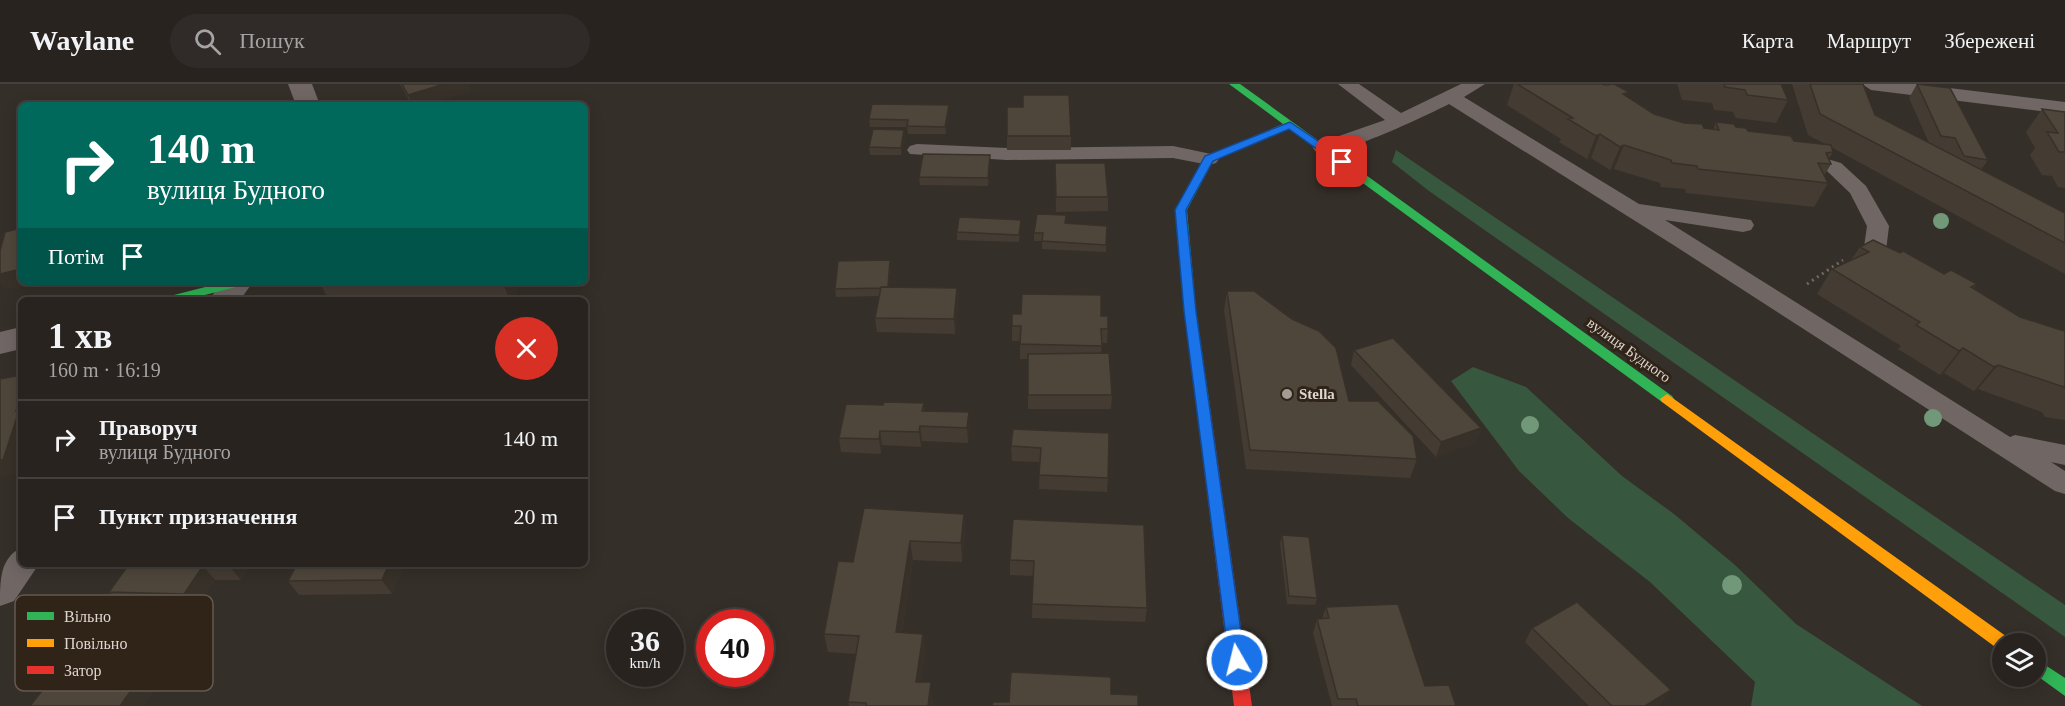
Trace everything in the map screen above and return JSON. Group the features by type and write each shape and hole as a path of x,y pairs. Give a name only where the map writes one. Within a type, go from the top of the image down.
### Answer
{"main road":[{"name":"вулиця Будного","path":"1234,84 1992,635"},
{"path":"1243,706 1190,311 1180,210 1209,159 1290,125"},
{"path":"186,297 233,288"},
{"path":"2046,674 2065,688"}],"street":[{"path":"300,84 307,102"},
{"path":"0,343 18,339"},
{"path":"0,590 18,567"}],"lane":[{"path":"1347,84 1400,121"},
{"path":"1323,148 1400,121 1452,98 1476,84"},
{"path":"1866,90 2065,108"},
{"path":"1452,98 1632,209 2065,484"},
{"path":"917,150 1007,154 1173,152 1209,159"},
{"path":"1779,151 1834,167 1859,190 1878,226 1874,254 1915,275"},
{"path":"1632,209 1743,225"},
{"path":"1999,442 2065,455"}],"path":[{"path":"1808,284 1848,257 1874,254"}],"green space":[{"path":"1396,150 2065,605 2065,637 1429,191 1392,162"},
{"path":"1473,367 1526,387 1622,476 1674,514 1735,565 1796,624 1922,706 1751,706 1755,682 1650,582 1568,518 1519,471 1451,381"}],"building":[{"path":"402,84 444,84 408,95"},
{"path":"1517,84 1614,84 1629,92 1623,94 1654,114 1684,123 1702,124 1704,128 1719,130 1716,122 1734,124 1748,131 1791,136 1794,141 1831,145 1833,152 1826,153 1831,164 1818,163 1828,183 1698,169 1697,166 1672,163 1671,160 1624,145 1620,147 1600,134 1596,136 1568,119 1573,118"},
{"path":"1724,84 1781,84 1788,100 1747,95 1745,90 1725,87"},
{"path":"1810,84 1863,84 1875,115 2065,213 2065,243 1820,114"},
{"path":"1917,84 1950,88 1988,160 1964,156 1955,138 1941,136"},
{"path":"1023,95 1069,95 1071,136 1007,136 1007,107 1023,107"},
{"path":"872,104 949,105 945,127 907,126 908,120 869,119"},
{"path":"2042,109 2065,112 2065,152 2059,152 2047,132 2058,133"},
{"path":"873,129 904,130 901,148 869,147"},
{"path":"923,154 990,155 988,178 919,177"},
{"path":"1055,163 1105,163 1108,197 1056,197"},
{"path":"1037,214 1066,215 1065,223 1107,226 1106,245 1042,241 1043,233 1034,233"},
{"path":"959,217 1021,220 1019,235 957,232"},
{"path":"18,229 18,270 0,274 0,251 5,232"},
{"path":"1873,240 1900,253 1903,251 1944,274 1951,270 1977,284 1971,287 2020,317 2065,331 2065,389 1998,365 1994,367 1963,348 1959,351 1916,325 1920,322 1832,269 1869,252 1860,247"},
{"path":"890,260 888,287 835,289 838,261"},
{"path":"881,287 957,288 954,319 875,318"},
{"name":"Stella","path":"1227,291 1254,291 1292,319 1319,331 1336,348 1349,401 1378,401 1413,436 1417,459 1250,450"},
{"path":"1022,294 1101,295 1101,316 1108,316 1108,329 1101,329 1102,346 1020,344 1021,326 1012,326 1012,314 1021,314"},
{"path":"1393,338 1481,428 1441,442 1354,350"},
{"path":"1109,353 1112,395 1028,395 1028,354"},
{"path":"18,376 16,411 18,414 3,460 0,460 0,379"},
{"path":"884,402 924,403 922,411 969,412 967,428 920,426 919,432 880,431 879,439 839,438 846,404 883,405"},
{"path":"1013,429 1109,433 1108,478 1039,475 1041,448 1011,446"},
{"path":"864,508 964,514 961,543 910,541 896,632 923,634 916,682 931,682 928,706 866,706 866,703 848,702 859,636 824,634 838,561 853,562"},
{"path":"1013,519 1144,525 1147,608 1032,604 1034,561 1010,560"},
{"path":"1282,535 1309,537 1317,598 1289,596"},
{"path":"127,567 202,567 184,594 109,592"},
{"path":"295,567 388,567 382,580 288,581"},
{"path":"1577,602 1671,690 1645,706 1612,706 1532,628"},
{"path":"1398,604 1425,686 1449,685 1456,706 1358,706 1356,699 1338,699 1317,619 1329,618 1326,607"},
{"path":"1011,672 1111,677 1111,694 1138,695 1138,706 992,706 993,702 1009,702"},
{"path":"42,691 131,691 120,706 30,706"}],"traffic: fast":[{"path":"1234,84 1667,399"},
{"path":"1205,421 1190,311 1181,210 1209,159 1290,125"},
{"path":"182,297 228,285"},
{"path":"2046,674 2065,688"}],"traffic: slow":[{"path":"1667,399 1992,635"}],"traffic: jam":[{"path":"1205,421 1243,706"}],"place":[{"name":"Stella","path":"1287,394"}],"route":[{"path":"1237,660 1190,311 1180,210 1209,159 1290,125 1342,162"}]}
